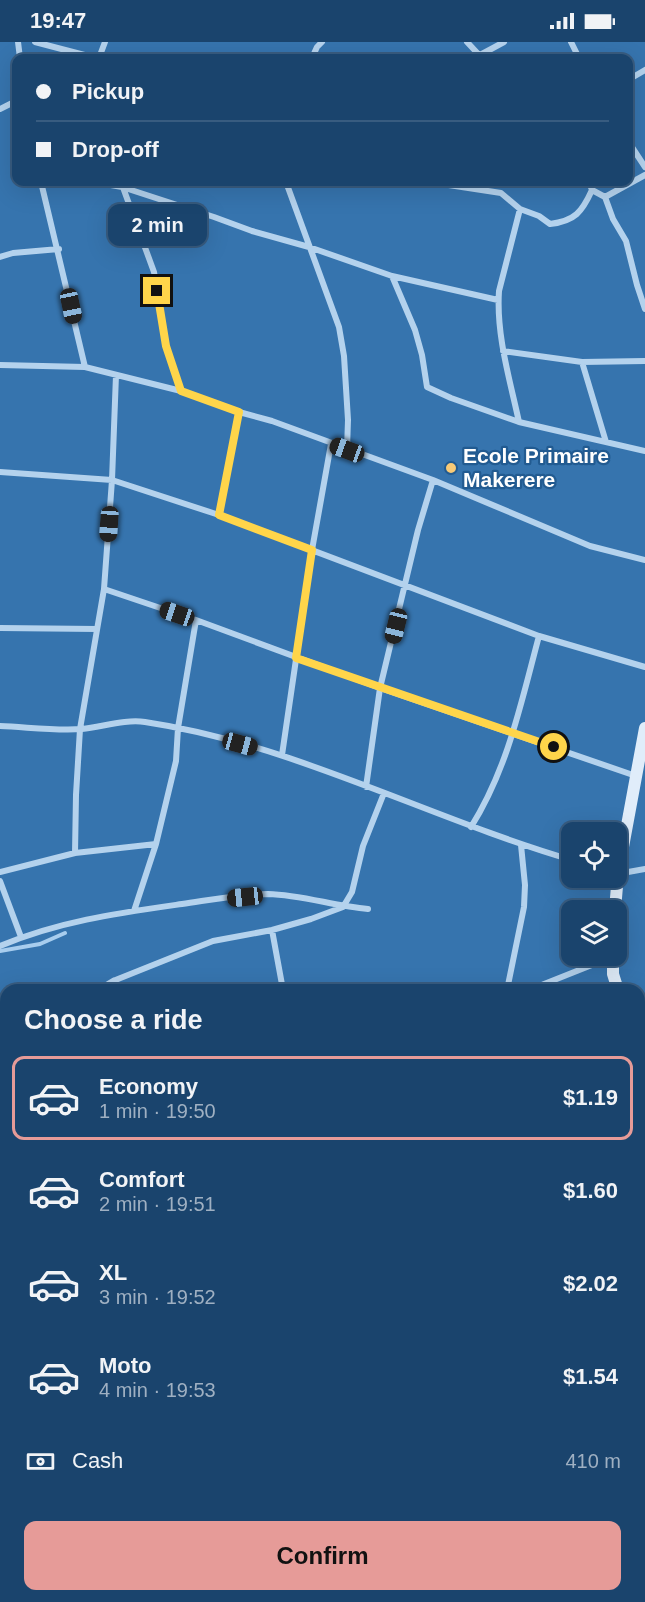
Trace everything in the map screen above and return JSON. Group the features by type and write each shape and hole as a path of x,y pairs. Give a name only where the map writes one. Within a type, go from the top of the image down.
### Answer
{"street":[{"path":"34,42 82,54"},
{"path":"467,42 478,54"},
{"path":"486,54 504,42"},
{"path":"633,149 645,167"},
{"path":"43,186 85,367"},
{"path":"122,186 154,272 166,346 181,391"},
{"path":"127,186 252,231 309,247 392,276 498,300"},
{"path":"287,186 339,327 344,356 348,420 347,450"},
{"path":"455,186 501,193 520,209 539,216 550,224 563,223 583,209 592,190"},
{"path":"590,186 592,190 605,196 613,219 626,242 645,309"},
{"path":"605,196 624,186"},
{"path":"519,422 504,351 498,300 520,209"},
{"path":"0,257 13,253 58,249"},
{"path":"392,276 423,355 427,387 519,422 645,451"},
{"path":"504,351 582,362 645,361"},
{"path":"582,362 606,442"},
{"path":"0,365 85,367 181,391 272,421 433,480 590,546 645,560"},
{"path":"75,853 80,729 104,590 112,480 116,375"},
{"path":"219,515 239,412"},
{"path":"282,755 312,550 331,444"},
{"path":"0,472 112,480 219,515 539,636 645,667"},
{"path":"366,787 380,688 418,530 433,480"},
{"path":"104,590 196,620 380,688 636,776"},
{"path":"134,910 156,844 176,761 178,728 196,620"},
{"path":"0,628 98,629"},
{"path":"471,827 488,800 513,733 539,636"},
{"path":"0,726 80,729 141,722 178,728 282,755 471,827 561,857"},
{"path":"627,822 645,728"},
{"path":"108,984 213,941 272,930 343,907 352,892 363,846 384,793"},
{"path":"0,872 75,853 156,844"},
{"path":"508,984 524,907 525,885 521,845"},
{"path":"627,872 645,869"},
{"path":"0,881 21,937"},
{"path":"0,945 96,916 267,894 307,898 343,907 368,909"},
{"path":"272,930 282,984"},
{"path":"544,984 588,966"},
{"path":"613,966 615,984"},
{"path":"645,1531 645,1569"}],"shaded area":[{"path":"0,42 645,42 645,984 0,984"}],"waterway":[{"path":"0,951 40,944 65,933"}],"place":[{"name":"Ecole Primaire Makerere","path":"451,468"}],"route":[{"path":"157,291 166,346 181,391 239,412 219,515 312,550 296,658 554,747"}]}
